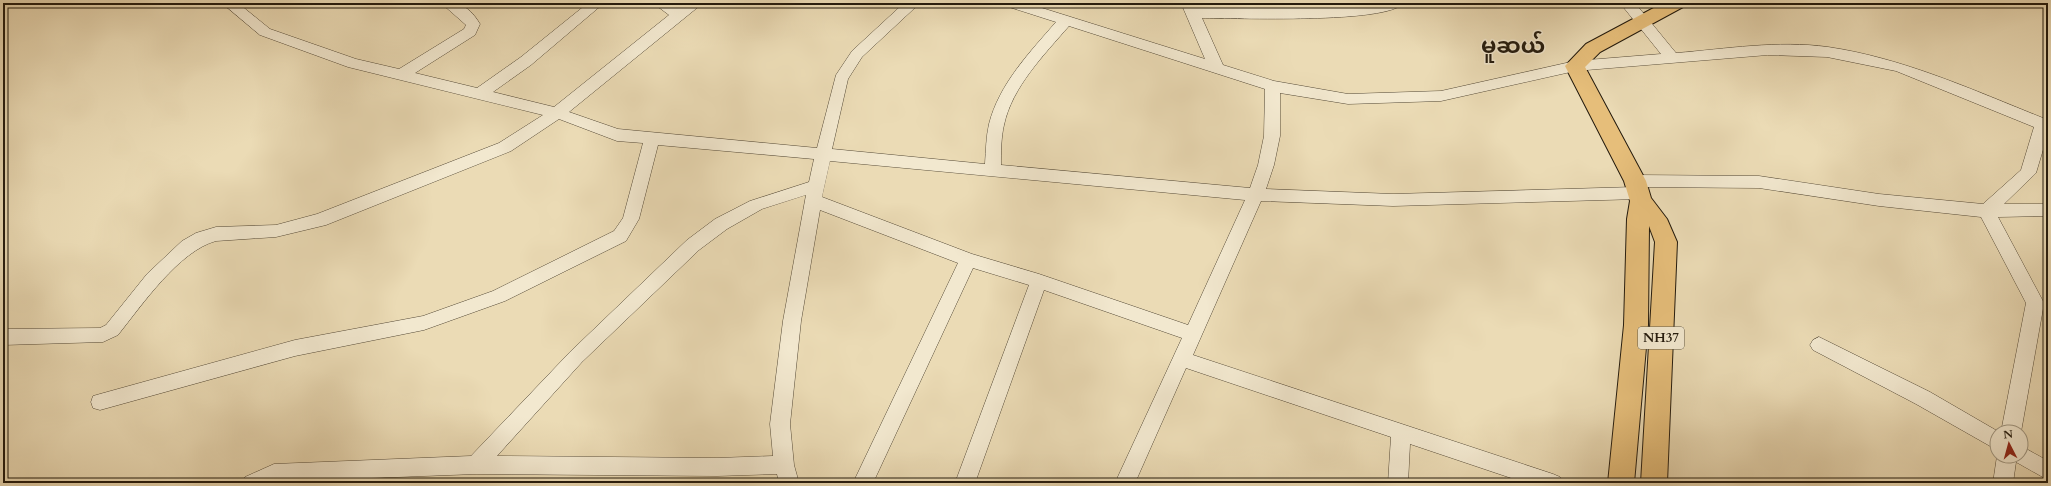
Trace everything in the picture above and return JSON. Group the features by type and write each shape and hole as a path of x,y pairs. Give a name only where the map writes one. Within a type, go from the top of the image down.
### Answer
{"highway":[{"path":"1575,66 1594,48 1677,3"},
{"name":"NH37","path":"1575,66 1638,192 1663,230 1666,242 1654,483"},
{"name":"NH37","path":"1621,483 1636,325 1638,192"}],"street":[{"path":"229,3 264,32 353,63 557,113 617,135 652,137 992,171 1256,194 1393,200 1638,192 1759,182 1879,200 1986,211 2048,210"},
{"path":"401,75 470,32 473,24 464,14 448,3"},
{"path":"480,94 526,61 597,3"},
{"path":"660,3 678,15"},
{"path":"3,337 103,335 112,330 153,279 188,246 202,238 216,234 276,231 320,220 505,147 557,113 678,15 696,3"},
{"path":"252,483 274,473 476,466 717,467 786,474 781,416 792,321 815,193 841,79 857,54 913,3"},
{"path":"1011,3 1273,86 1348,99 1441,96 1575,66 1768,50 1827,52 1898,67 2046,123 2028,173 1986,211"},
{"path":"1217,69 1190,8 1350,13 1392,6 1396,3"},
{"path":"1627,3 1672,57"},
{"path":"992,171 997,120 1009,93 1019,76 1065,21"},
{"path":"1125,483 1256,194 1266,165 1272,136 1273,86"},
{"path":"100,402 196,374 295,348 424,323 499,296 620,236 631,219 652,137"},
{"path":"476,466 576,357 693,245 721,224 756,205 815,193 968,260 1039,281 1193,334"},
{"path":"1986,211 2042,303 2013,424"},
{"path":"863,483 968,260"},
{"path":"965,483 1039,281"},
{"path":"1819,345 1923,398 1989,435"},
{"path":"1182,358 1553,483"},
{"path":"1398,483 1401,432"},
{"path":"2029,460 2048,471"},
{"path":"2003,483 2006,464"}],"district":[{"name":"မူဆယ်","path":"1513,46"}]}
